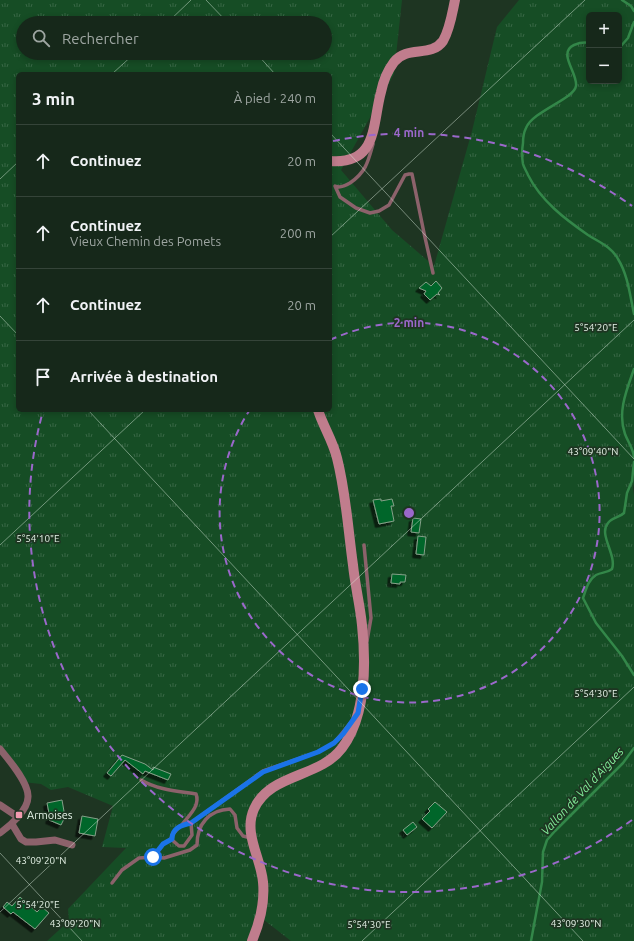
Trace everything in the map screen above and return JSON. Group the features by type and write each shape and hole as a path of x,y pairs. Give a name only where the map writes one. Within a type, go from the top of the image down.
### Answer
{"street":[{"path":"332,161 350,159 367,148 377,116 381,92 394,62 406,53 432,50 439,45 448,31 455,0"},
{"path":"452,12 458,0"},
{"path":"252,941 260,918 263,894 261,869 250,826 251,816 263,797 273,787 316,768 341,750 356,721 362,689 362,626 344,494 335,450 319,412"},
{"path":"0,749 26,786 28,797 26,805 18,817 12,824 0,833"},
{"path":"0,805 18,817"},
{"path":"12,824 21,839 26,842 55,840 72,845"}],"lane":[{"path":"377,116 374,141 368,161 360,176 347,185 338,187 335,186 340,197 356,208 370,213 379,211 389,205 405,175 412,174 433,273"},
{"path":"363,668 371,618 364,545"},
{"path":"180,826 191,823 263,772 318,752 334,743 343,734 358,713"},
{"path":"141,780 152,786 196,794 198,799 196,807 174,831 172,834 172,839"},
{"path":"112,883 122,870 139,858 164,858 190,850 197,845 197,835 202,823 212,814 221,809 230,809 235,815 237,828 243,836 252,838"},
{"path":"172,839 179,846 184,846 192,835 191,823"},
{"path":"153,857 163,844 172,839"}],"green space":[{"path":"0,0 402,0 394,74 341,170 392,230 434,266 472,131 497,27 519,0 634,0 634,941 291,941 259,916 249,941 47,941 69,921 68,909 126,848 102,847 113,806 68,787 51,790 41,784 23,782 0,752"}],"building":[{"path":"436,281 442,288 438,293 440,295 437,294 430,300 424,294 426,291 419,288 426,282 431,286"},
{"path":"381,499 381,501 392,499 394,506 391,506 394,521 379,524 373,500"},
{"path":"413,518 421,519 419,533 411,532"},
{"path":"418,536 426,537 424,555 416,554"},
{"path":"392,574 406,575 405,582 400,582 400,584 391,583"},
{"path":"122,755 145,764 153,770 153,767 171,774 168,780 145,771 143,774 125,760 111,776 107,773"},
{"path":"62,800 65,817 61,825 49,820 50,818 47,803"},
{"path":"435,802 447,812 432,828 422,819 430,811 428,809"},
{"path":"82,816 98,819 95,836 79,833"},
{"path":"413,822 417,827 407,835 403,830"},
{"path":"20,897 37,912 42,907 49,913 35,929 13,912 11,914 3,907 7,902 12,906"}],"waterway":[{"name":"Vallon de Val d'Aigues","path":"622,0 631,6 634,11"},
{"name":"Vallon de Val d'Aigues","path":"622,45 628,38 634,22"},
{"name":"Vallon de Val d'Aigues","path":"586,43 574,45 567,53 569,64 576,81 574,91 561,101 536,116 526,128 522,151 523,164 533,184 554,209 579,229 609,248 615,255 621,265 626,279 634,314"},
{"name":"Vallon de Val d'Aigues","path":"634,369 622,409 623,426 634,457"},
{"name":"Vallon de Val d'Aigues","path":"634,462 632,481 627,493 624,513 610,521 606,528 606,539 613,563 612,569 593,577 583,598 596,623 622,656 634,675"},
{"name":"Vallon de Val d'Aigues","path":"531,941 542,882 543,852 547,840 623,763 634,748"}],"place":[{"name":"Armoises","path":"19,815"}],"route":[{"path":"153,857 163,844 172,839 172,834 180,826 191,823 263,772 318,752 334,743 343,734 358,713 362,689"}]}
